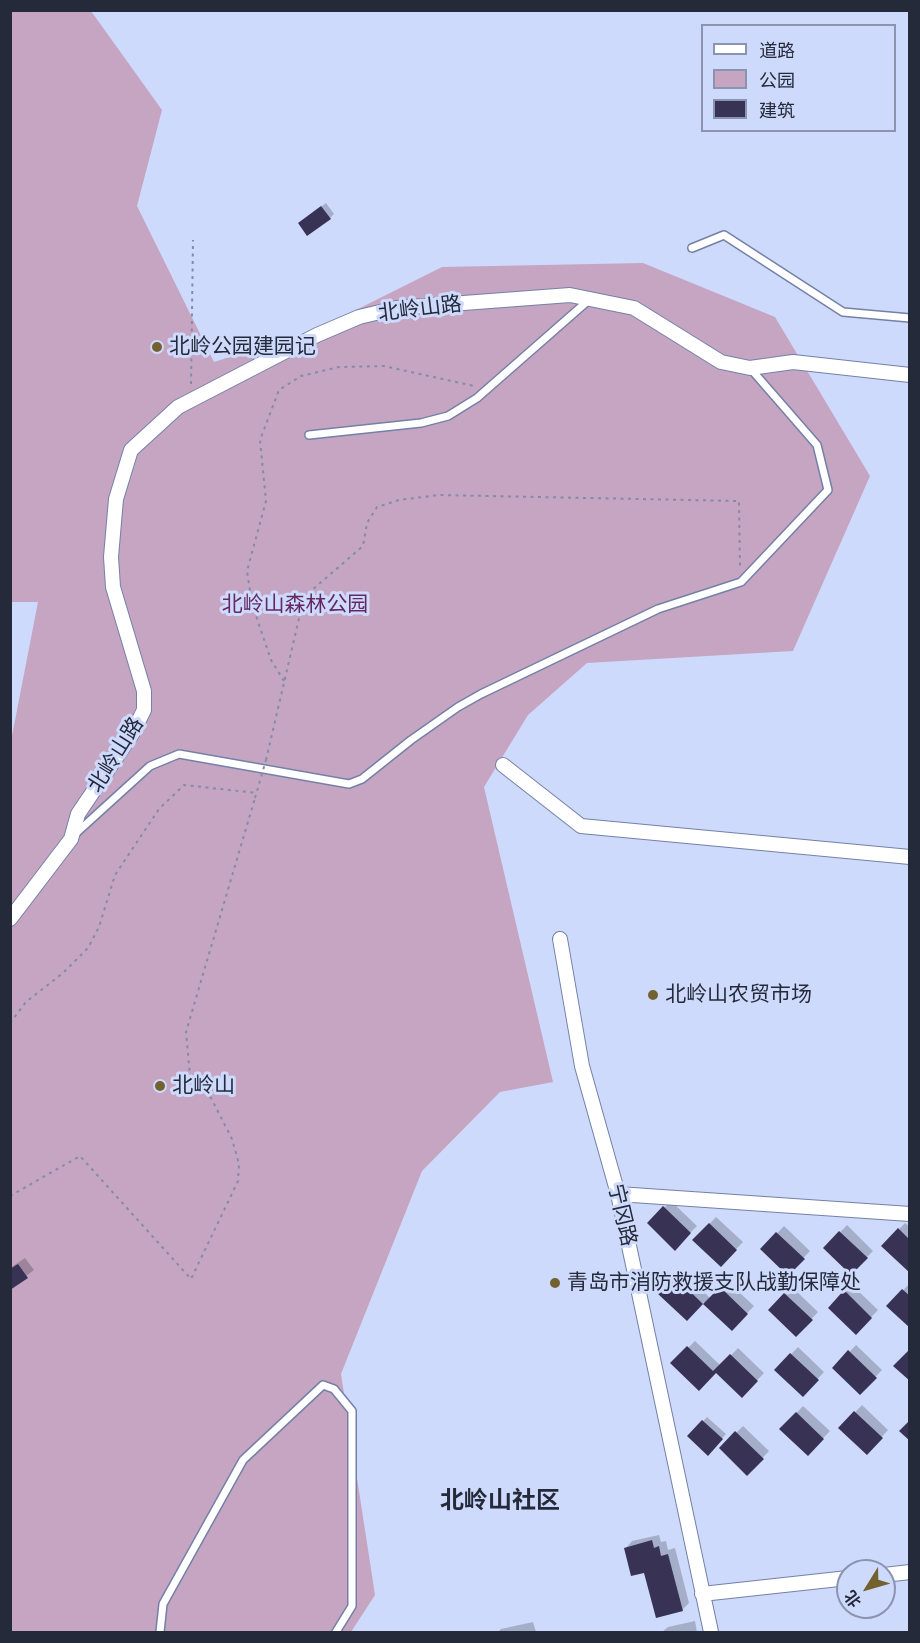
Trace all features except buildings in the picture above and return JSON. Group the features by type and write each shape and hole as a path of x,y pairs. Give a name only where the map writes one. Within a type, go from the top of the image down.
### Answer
{"street":[{"name":"北岭山路","path":"10,919 71,839 78,814 132,734 144,710 144,691 113,586 111,557 116,499 131,450 178,407 317,335 359,317 397,308 570,295 592,297 634,308 712,358 750,368 794,362 909,375"},
{"path":"503,765 581,826 909,857"},
{"name":"宁冈路","path":"560,939 582,1066 618,1194 711,1632"},
{"path":"618,1194 909,1214"},
{"path":"702,1594 836,1579"}],"lane":[{"path":"692,248 724,235 843,312 909,318"},
{"path":"309,435 421,423 448,416 486,391 592,297"},
{"name":"北岭山路","path":"71,839 150,766 179,753 349,784 362,779 429,727 481,694 658,609 741,582 828,490 817,445 750,368"},
{"path":"160,1632 163,1604 243,1460 323,1384 334,1389 352,1411 352,1606 336,1632"}],"path":[{"path":"178,407 191,390 193,240"},
{"path":"285,681 271,660 252,604 247,571 266,501 260,440 279,390 301,376 339,367 384,366 435,376 486,391"},
{"path":"10,1196 80,1156 190,1279 238,1181 239,1164 232,1139 209,1094 190,1076 186,1032 266,760 304,597 363,546 368,522 377,507 399,500 439,495 739,501 741,582"},
{"path":"10,1023 26,1002 63,974 88,948 99,927 115,875 159,809 184,785 256,793"}],"green space":[{"name":"北岭山森林公园","path":"11,11 91,11 162,110 137,206 214,362 320,328 442,267 643,263 775,317 870,476 793,651 587,663 528,715 484,787 553,1082 500,1092 422,1171 341,1374 375,1595 351,1632 11,1632 10,746 38,602 10,602"}],"place":[{"name":"北岭公园建园记","path":"157,347"},
{"name":"北岭山农贸市场","path":"653,995"},
{"name":"北岭山","path":"160,1086"},
{"name":"青岛市消防救援支队战勤保障处","path":"555,1283"}],"district":[{"name":"北岭山社区","path":"500,1501"}]}
